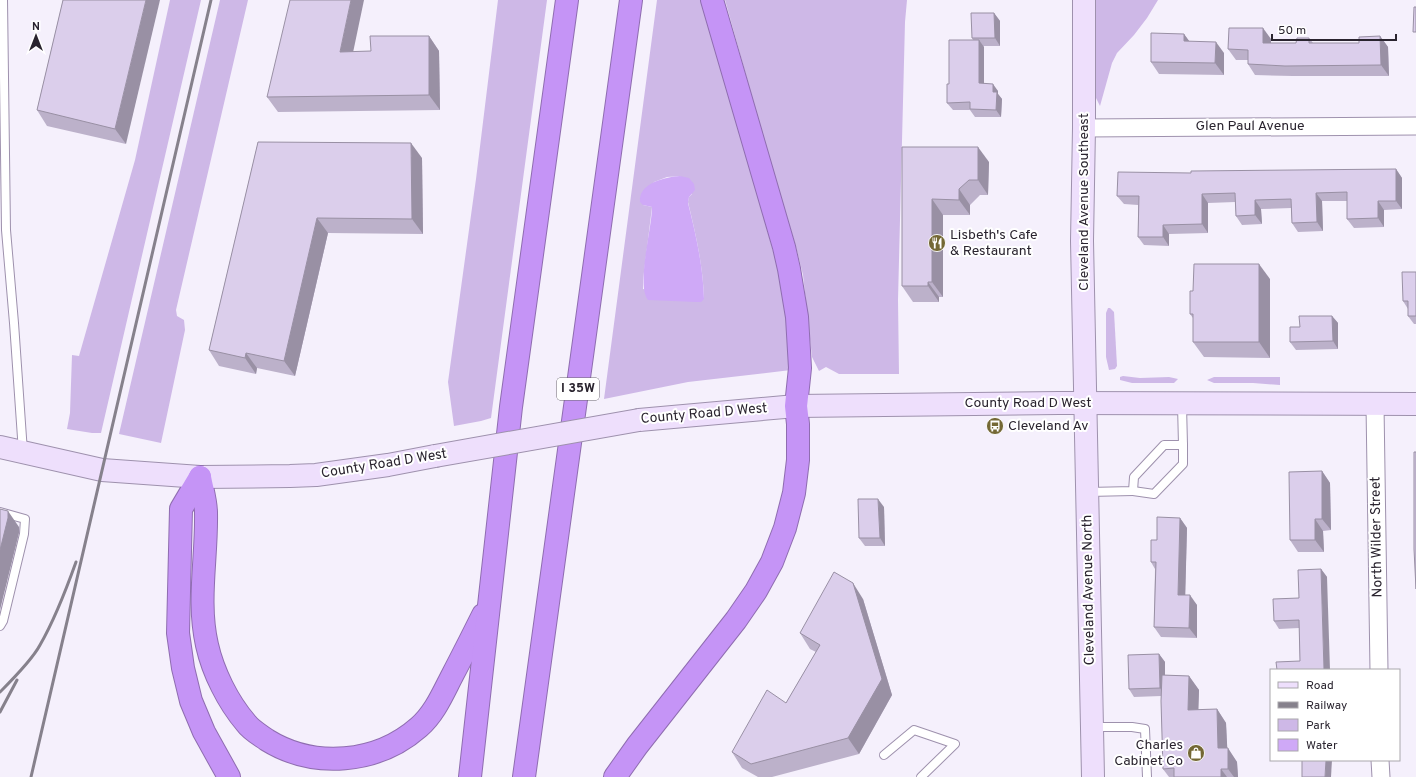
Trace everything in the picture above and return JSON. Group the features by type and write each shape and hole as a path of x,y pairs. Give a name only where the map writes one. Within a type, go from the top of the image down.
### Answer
{"highway":[{"path":"470,777 511,407 567,0"},
{"name":"I 35W","path":"524,777 631,0"},
{"path":"616,777 637,746 736,620 756,591 772,562 785,528 794,493 798,460 798,424 796,406 800,368 797,317 784,247 712,0"},
{"path":"200,477 206,511 202,616 207,646 217,674 230,700 246,724 258,734 277,746 297,754 317,758 339,759 363,756 384,749 404,739 419,727 434,711 489,604"},
{"path":"200,477 181,509 178,633 183,668 191,701 204,732 229,777"}],"street":[{"name":"Cleveland Avenue Southeast","path":"1084,0 1082,240 1086,403"},
{"name":"Glen Paul Avenue","path":"1084,128 1416,126"},
{"name":"County Road D West","path":"0,447 102,470 200,477 283,477 388,465 639,420 796,406 1086,403 1416,404"},
{"name":"Cleveland Avenue North","path":"1086,403 1093,777"},
{"name":"North Wilder Street","path":"1375,404 1379,669"},
{"path":"1380,761 1381,777"}],"lane":[{"path":"3,0 6,230 23,452"},
{"path":"1088,492 1133,491 1154,494 1183,464 1182,403"},
{"path":"1133,491 1134,477 1164,445 1183,445"},
{"path":"0,512 25,519 24,534 3,621 0,626"},
{"path":"1092,727 1132,727 1145,729 1147,777"},
{"path":"884,755 914,730 954,744 921,777"}],"green space":[{"path":"170,0 201,0 101,433 67,429 70,413 72,355 79,356 135,160"},
{"path":"220,0 248,0 176,310 177,316 184,320 185,330 161,443 119,434"},
{"path":"498,0 547,0 491,418 454,426 448,382 476,179"},
{"path":"657,0 705,0 718,59 782,282 788,324 791,370 688,382 604,399","holes":["680,176 692,194 689,197 688,202 701,263 704,299 643,289 652,207 643,205 654,182 667,177"]},
{"path":"725,0 907,0 905,22 898,300 899,374 839,374 826,367 819,371 812,357 803,275"},
{"path":"1096,0 1158,0 1134,35 1117,53 1112,63 1100,106 1096,98"},
{"path":"1108,308 1114,312 1117,366 1115,369 1109,370 1106,357 1106,313"},
{"path":"1120,377 1140,378 1169,377 1178,379 1174,383 1132,383 1120,380"},
{"path":"1214,377 1280,377 1280,385 1214,383 1207,380"}],"water":[{"path":"680,176 689,178 694,184 695,190 689,197 688,203 699,251 704,299 701,302 648,300 645,292 644,269 652,207 643,205 640,202 641,195 643,190 654,182"}],"building":[{"path":"63,0 146,0 115,129 37,110"},
{"path":"290,0 351,0 340,52 371,51 370,36 429,36 429,95 267,97"},
{"path":"1414,7 1416,7 1416,32 1413,32"},
{"path":"971,13 994,13 995,38 972,38"},
{"path":"1229,28 1263,28 1263,43 1296,43 1297,38 1309,38 1309,43 1359,43 1359,37 1380,36 1381,65 1285,66 1248,64 1248,50 1228,49"},
{"path":"1151,33 1184,34 1184,41 1216,42 1215,63 1151,62"},
{"path":"949,40 979,40 979,83 993,84 993,92 997,92 996,110 970,109 970,102 947,103 947,84 949,84"},
{"path":"258,142 411,143 412,219 317,218 284,361 246,353 245,358 209,350"},
{"path":"902,147 978,147 978,180 969,180 959,189 959,200 932,199 932,282 928,282 928,286 902,286"},
{"path":"1396,169 1396,201 1378,201 1378,218 1347,219 1347,192 1316,193 1317,222 1292,223 1291,199 1255,200 1255,215 1236,216 1235,193 1202,194 1202,224 1163,225 1163,237 1138,237 1139,196 1117,196 1118,172 1191,173 1191,171"},
{"path":"1194,264 1259,264 1259,342 1193,342 1193,314 1190,314 1190,291 1193,291"},
{"path":"1402,272 1416,272 1416,316 1408,316 1408,301 1403,301"},
{"path":"1299,316 1332,316 1333,341 1290,342 1290,327 1300,327"},
{"path":"1414,452 1416,452 1416,589 1414,549"},
{"path":"1322,471 1322,519 1315,519 1315,540 1290,540 1289,472"},
{"path":"858,499 878,499 880,538 859,538"},
{"path":"0,509 8,511 8,518 0,550"},
{"path":"1157,517 1180,518 1178,595 1190,595 1189,628 1154,627 1156,562 1151,562 1151,540 1157,540"},
{"path":"1321,569 1324,669 1277,669 1276,662 1300,661 1299,620 1274,621 1273,599 1299,598 1298,570"},
{"path":"834,572 853,583 882,679 848,738 751,764 732,752 767,690 786,703 820,645 800,633"},
{"path":"1159,654 1160,688 1129,689 1128,655"},
{"path":"1162,675 1189,676 1188,710 1217,709 1218,748 1228,748 1228,769 1221,769 1221,777 1174,777 1174,768 1163,769 1161,701"},
{"path":"1302,761 1326,761 1325,777 1302,777"}],"railway":[{"path":"31,777 211,0"},
{"path":"0,692 16,676 40,645 55,615 76,562"},
{"path":"0,712 17,680"}],"place":[{"name":"Lisbeth's Cafe & Restaurant","path":"937,243"},
{"name":"Cleveland Av","path":"995,426"},
{"name":"Charles Cabinet Co","path":"1196,753"}]}
